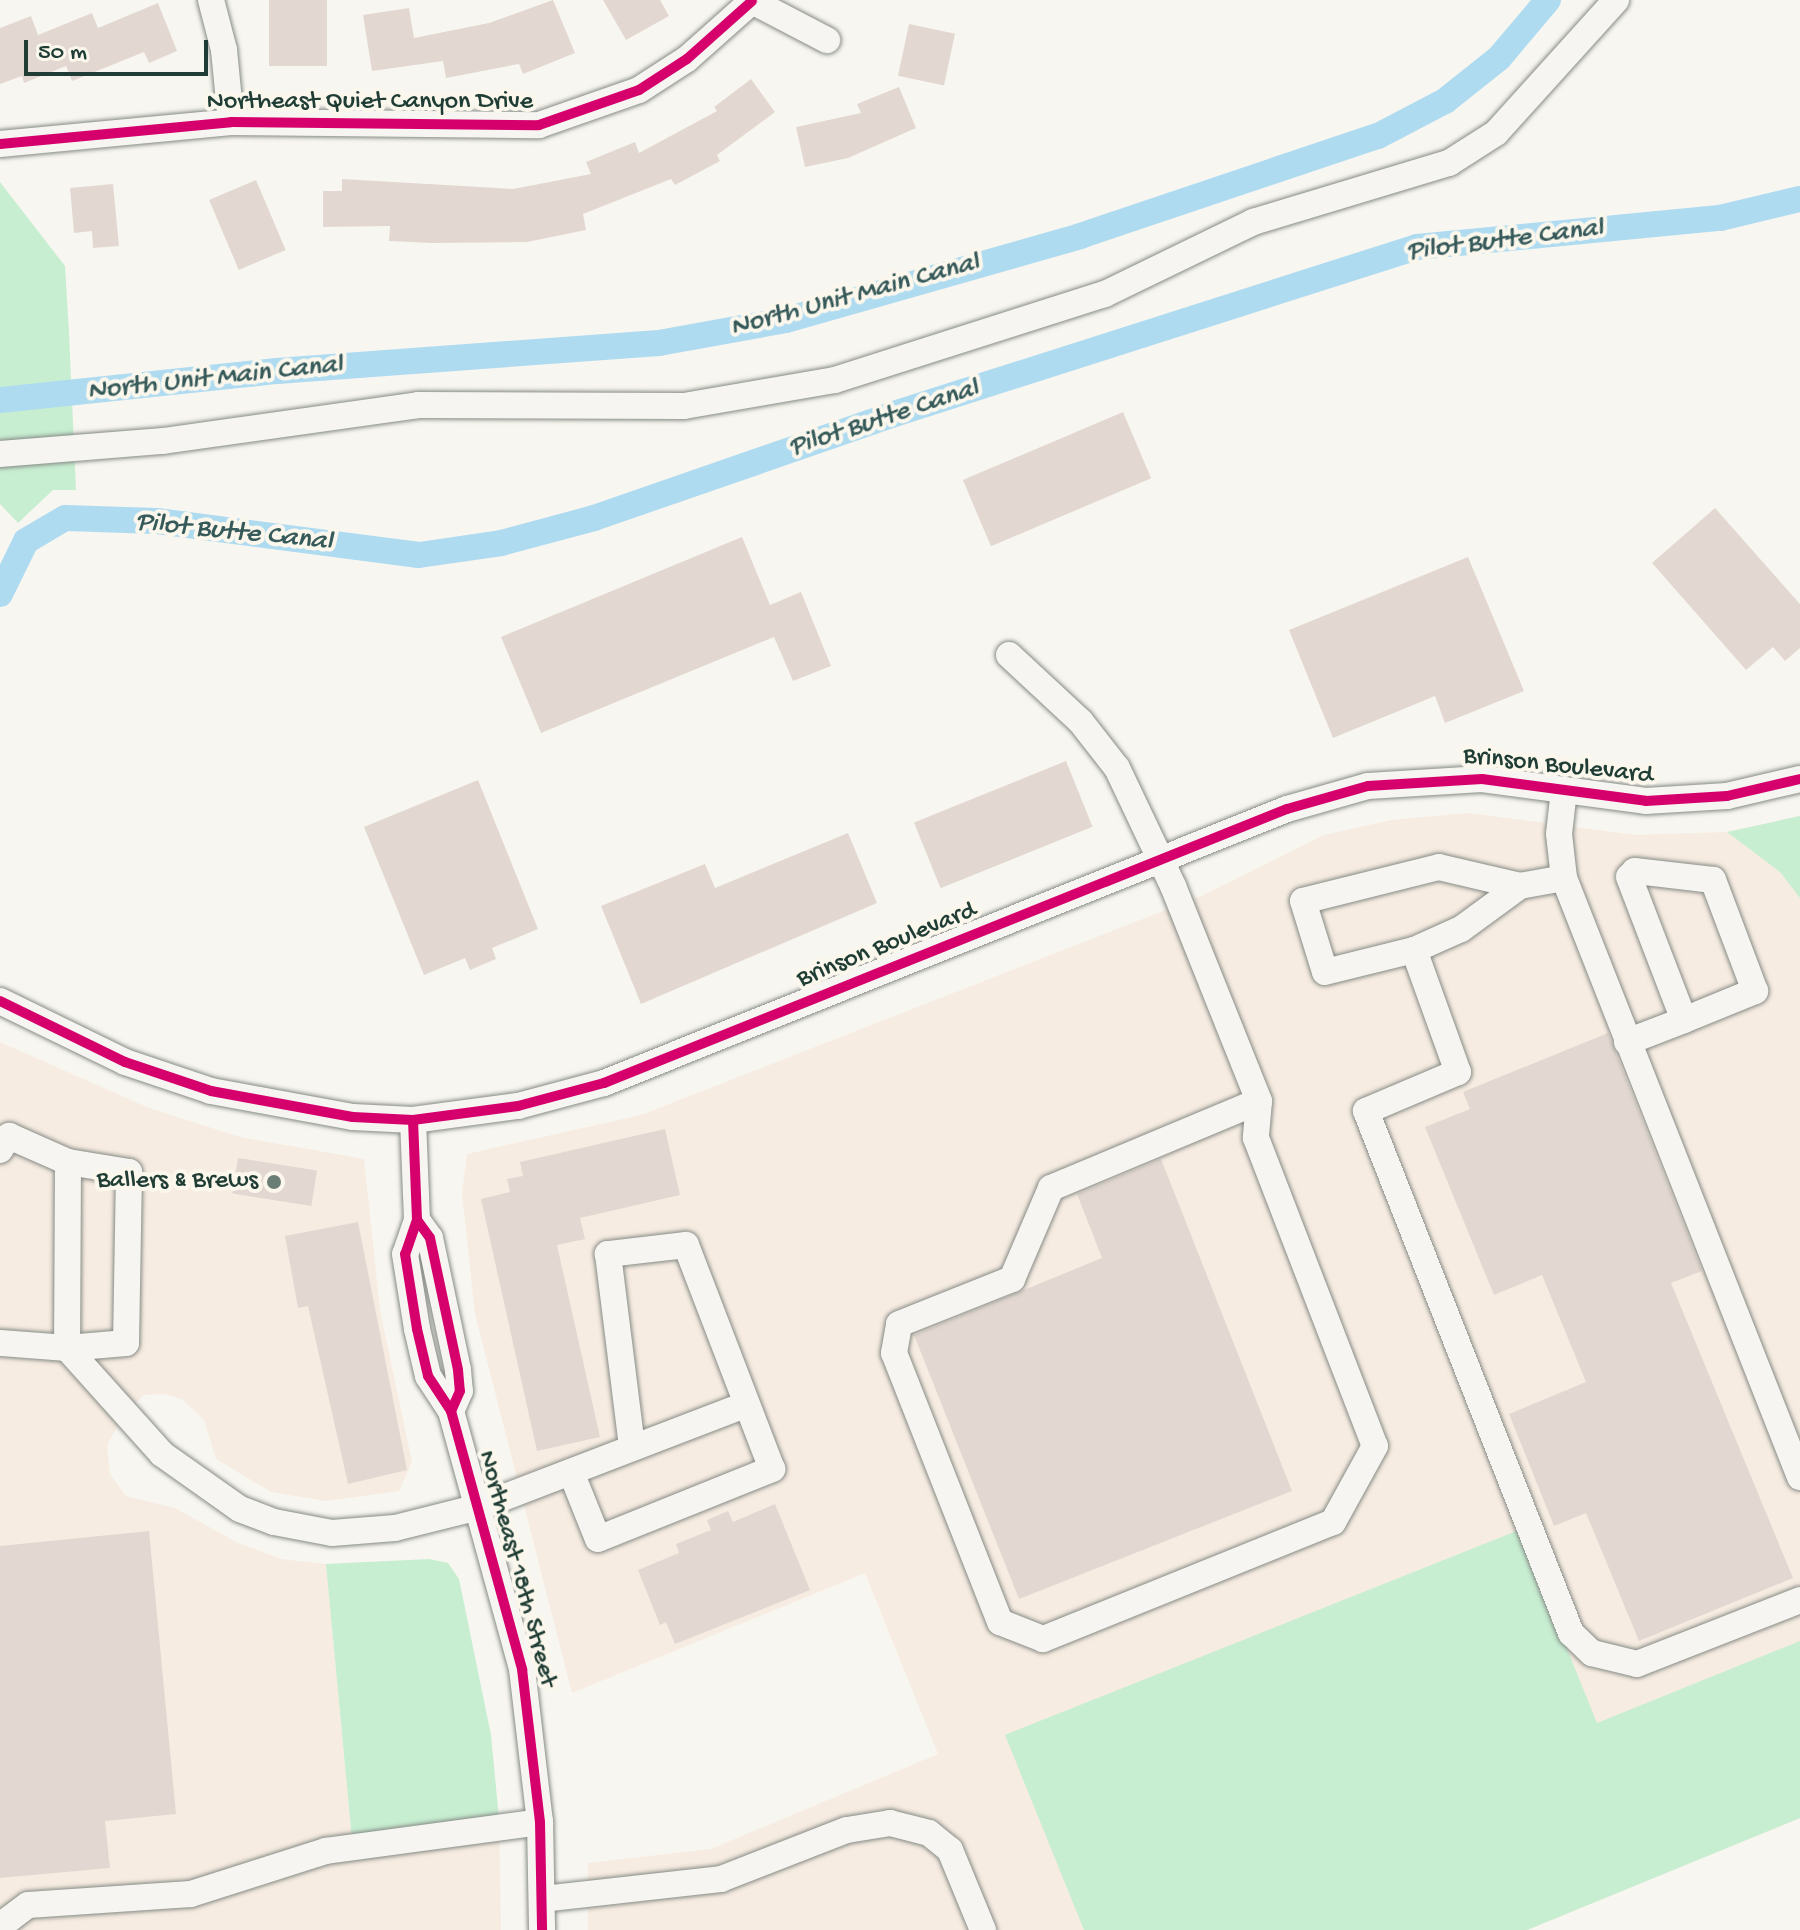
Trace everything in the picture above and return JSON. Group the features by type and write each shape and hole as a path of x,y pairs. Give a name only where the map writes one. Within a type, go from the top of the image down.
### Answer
{"street":[{"path":"211,0 224,50 231,122"},
{"path":"0,454 163,441 418,405 684,406 835,380 1105,294 1253,222 1449,163 1496,133 1616,0"},
{"name":"Northeast Quiet Canyon Drive","path":"0,144 231,122 539,125 639,90 709,43 751,1 827,40"},
{"path":"1009,655 1081,722 1117,768 1259,1101 1256,1138 1375,1446 1333,1522 1043,1639 1000,1622 894,1353 899,1324 1012,1279 1051,1188 1259,1101"},
{"name":"Brinson Boulevard","path":"0,1001 125,1062 211,1091 353,1117 413,1120 518,1106 604,1083 1287,809 1368,786 1482,779 1646,801 1727,796 1800,779"},
{"path":"1564,790 1559,834 1564,878 1800,1477"},
{"path":"1520,886 1461,929 1414,950 1325,972 1303,901 1439,867 1520,886 1564,878"},
{"path":"1627,1042 1684,1020 1755,991 1713,880 1635,871 1629,877 1684,1020"},
{"path":"1414,950 1458,1072 1366,1111 1571,1633 1592,1653 1637,1664 1800,1600"},
{"name":"Northeast 18th Street","path":"413,1120 417,1220 405,1254 428,1376 451,1411 522,1669 540,1822 542,1930"},
{"path":"0,1150 9,1136 68,1162 129,1172 126,1343 67,1348 0,1343"},
{"path":"68,1162 67,1348 162,1454 240,1509 317,1530 395,1528 479,1507 745,1405"},
{"path":"571,1472 598,1539 772,1469 686,1245 608,1254 632,1448"},
{"path":"0,1926 28,1905 191,1894 326,1851 540,1822"},
{"path":"543,1899 721,1879 847,1830 890,1823 929,1833 950,1850 983,1930"}],"shaded area":[{"path":"1468,813 1636,835 1727,832 1800,816 1800,1818 1527,1930 588,1930 588,1863 711,1849 938,1754 865,1573 572,1693 475,1314 462,1193 467,1154 641,1115 1199,897 1324,835 1392,820"},
{"path":"0,1042 149,1108 240,1137 364,1159 380,1310 412,1462 399,1491 326,1501 271,1492 216,1459 204,1420 182,1399 164,1394 144,1395 122,1417 107,1445 110,1474 126,1496 175,1508 236,1542 281,1559 326,1564 352,1839 499,1819 501,1930 0,1930"}],"green space":[{"path":"0,182 65,266 69,333 76,490 53,490 18,523 0,504"},
{"path":"1800,816 1800,898 1780,872 1727,832"},
{"path":"1519,1530 1597,1723 1800,1641 1800,1818 1527,1930 1084,1930 1005,1735"},
{"path":"429,1559 448,1563 459,1579 491,1735 499,1819 352,1840 326,1564"}],"building":[{"path":"269,0 327,0 327,66 269,66"},
{"path":"553,0 575,53 523,74 519,64 446,78 443,61 372,71 363,15 409,8 414,38 489,23"},
{"path":"603,0 660,0 669,16 626,40"},
{"path":"158,3 177,51 149,63 144,52 72,81 66,66 24,83 22,76 0,84 0,28 31,16 38,35 92,13 98,28"},
{"path":"909,24 955,34 944,86 898,76"},
{"path":"751,79 775,112 717,155 720,161 675,185 671,179 583,214 586,230 527,242 432,243 389,241 390,226 323,227 323,191 342,191 342,179 513,189 591,174 586,162 635,142 639,153 717,111 714,107"},
{"path":"899,87 916,128 848,158 805,167 796,127 861,113 857,104"},
{"path":"256,180 286,250 239,270 209,200"},
{"path":"113,184 119,246 93,248 92,231 74,233 70,188"},
{"path":"1123,412 1151,478 991,546 963,480"},
{"path":"1715,508 1800,604 1800,648 1785,661 1773,647 1746,670 1652,563"},
{"path":"742,537 770,605 801,592 831,666 793,681 774,637 541,733 501,637"},
{"path":"1468,557 1524,691 1445,723 1435,696 1333,738 1289,630"},
{"path":"1066,761 1093,827 941,888 914,822"},
{"path":"478,780 538,929 492,948 496,959 470,970 465,958 424,975 364,827"},
{"path":"848,833 877,903 641,1004 601,906 705,864 715,888"},
{"path":"1608,1033 1702,1271 1671,1283 1793,1578 1639,1641 1586,1513 1554,1526 1509,1414 1586,1382 1542,1275 1494,1295 1425,1127 1470,1109 1463,1092"},
{"path":"665,1129 680,1195 580,1218 585,1239 557,1245 600,1437 537,1451 481,1199 510,1192 507,1179 523,1176 520,1162"},
{"name":"Ballers & Brews","path":"238,1158 317,1171 311,1206 232,1194"},
{"path":"1161,1159 1292,1491 1019,1599 914,1335 1102,1258 1077,1194"},
{"path":"358,1222 407,1470 348,1484 308,1306 298,1308 285,1236"},
{"path":"775,1504 810,1590 675,1644 666,1622 660,1625 638,1570 679,1553 676,1544 711,1530 707,1520 728,1511 733,1522"},
{"path":"149,1531 176,1814 105,1821 110,1868 0,1878 0,1546"}],"waterway":[{"name":"North Unit Main Canal","path":"0,400 277,371 659,343 786,320 1080,236 1378,136 1445,101 1499,58 1548,0"},
{"name":"Pilot Butte Canal","path":"0,594 26,541 65,518 157,521 419,555 501,543 594,518 891,415 1417,247 1720,218 1800,199"}],"cycle path":[{"path":"0,144 231,122 539,125 639,90 687,59 752,1"},
{"path":"0,1001 125,1062 211,1091 353,1117 413,1120 518,1106 604,1083 1287,809 1368,786 1482,779 1646,801 1727,796 1800,779"},
{"path":"413,1120 417,1220 430,1238 458,1370 460,1391 451,1411"},
{"path":"417,1220 405,1254 417,1329 428,1376 451,1411 522,1669 540,1822 542,1930"}],"place":[{"name":"Ballers & Brews","path":"274,1182"}]}
